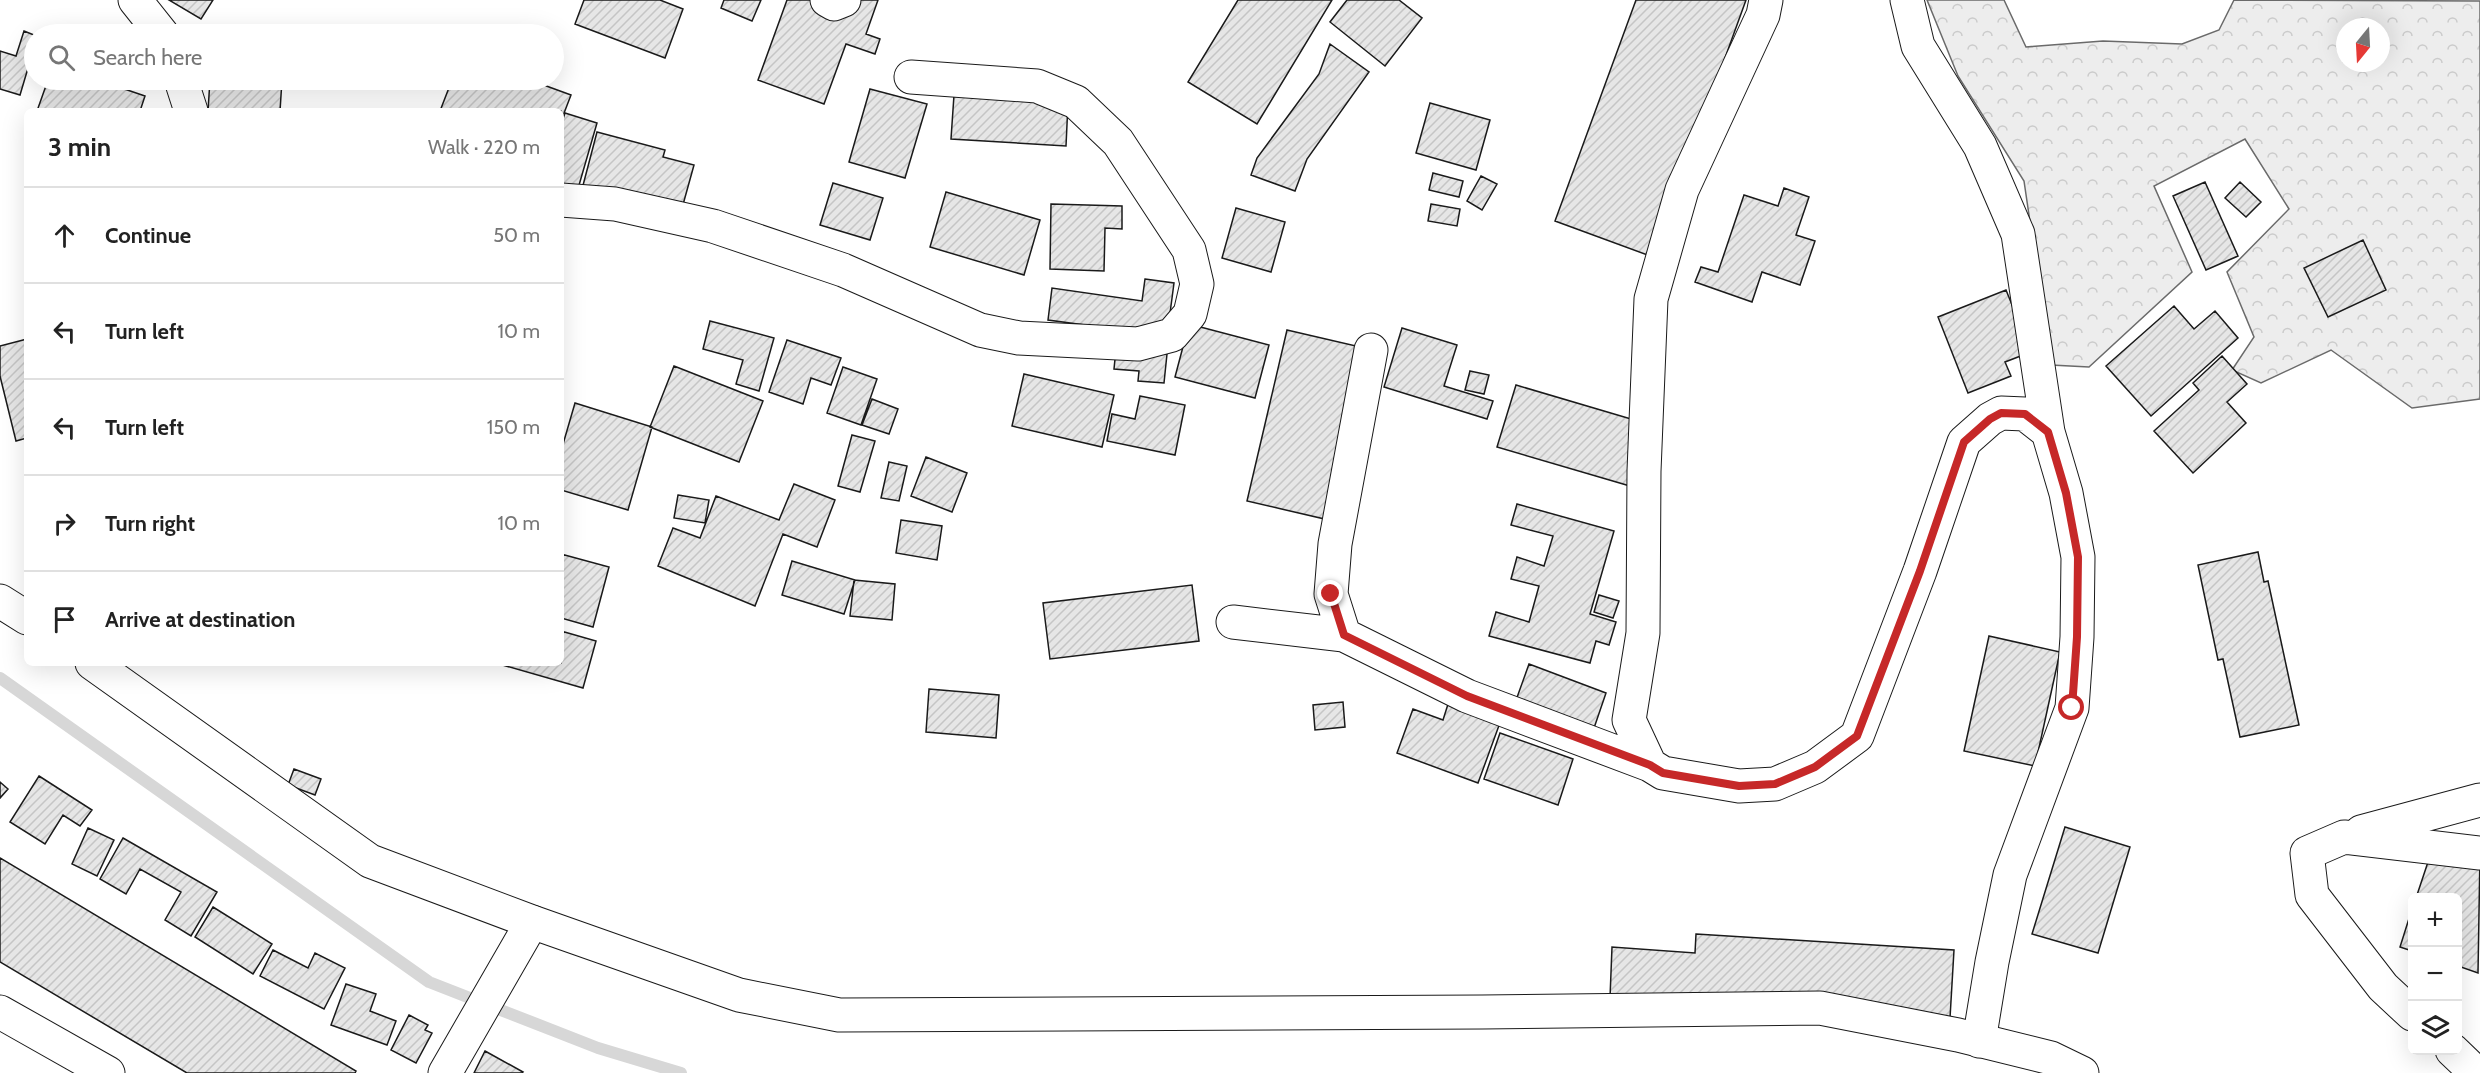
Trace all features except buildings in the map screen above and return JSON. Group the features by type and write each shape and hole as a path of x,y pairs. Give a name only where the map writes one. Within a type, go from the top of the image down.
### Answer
{"street":[{"path":"135,0 154,24"},
{"path":"827,0 834,4 844,0"},
{"path":"1650,765 1629,720 1643,633 1644,471 1651,299 1682,190 1763,15 1766,0"},
{"path":"1907,0 1918,46 1980,146 2018,234 2048,432 2066,493 2078,557 2077,637 2072,708 2010,875 1979,1041"},
{"path":"564,200 615,204 713,226 843,270 980,330 1019,338 1138,344 1172,335 1190,314 1197,284 1189,250 1118,142 1076,102 1037,86 911,77"},
{"path":"184,90 190,108"},
{"path":"1344,635 1331,594 1335,544 1371,350"},
{"path":"1233,622 1344,635 1467,696 1650,765 1663,773 1739,786 1775,784 1815,767 1857,736 1920,571 1964,442 1990,419 2001,413 2025,414 2048,432"},
{"path":"0,601 24,616"},
{"path":"96,666 370,861 532,922 739,995 839,1015 1820,1008 2051,1058 2082,1073"},
{"path":"2408,1010 2383,987 2312,895 2307,853 2344,837 2480,801"},
{"path":"2344,837 2480,853"},
{"path":"445,1073 532,922"},
{"path":"0,1012 108,1073"},
{"path":"2457,1055 2476,1073"}],"green space":[{"path":"1927,0 2004,0 2026,47 2103,41 2182,44 2219,30 2234,0 2480,1 2480,399 2412,408 2331,350 2261,383 2232,370 2254,337 2227,272 2289,209 2245,139 2154,186 2192,272 2089,367 2051,365 2024,181 1958,76"}],"waterway":[{"path":"0,678 429,982 598,1048 681,1073"}],"route":[{"path":"1331,594 1344,635 1467,696 1650,765 1663,773 1739,786 1775,784 1815,767 1857,736 1920,571 1964,442 1990,419 2001,413 2025,414 2048,432 2066,493 2078,557 2077,637 2072,708"}]}
